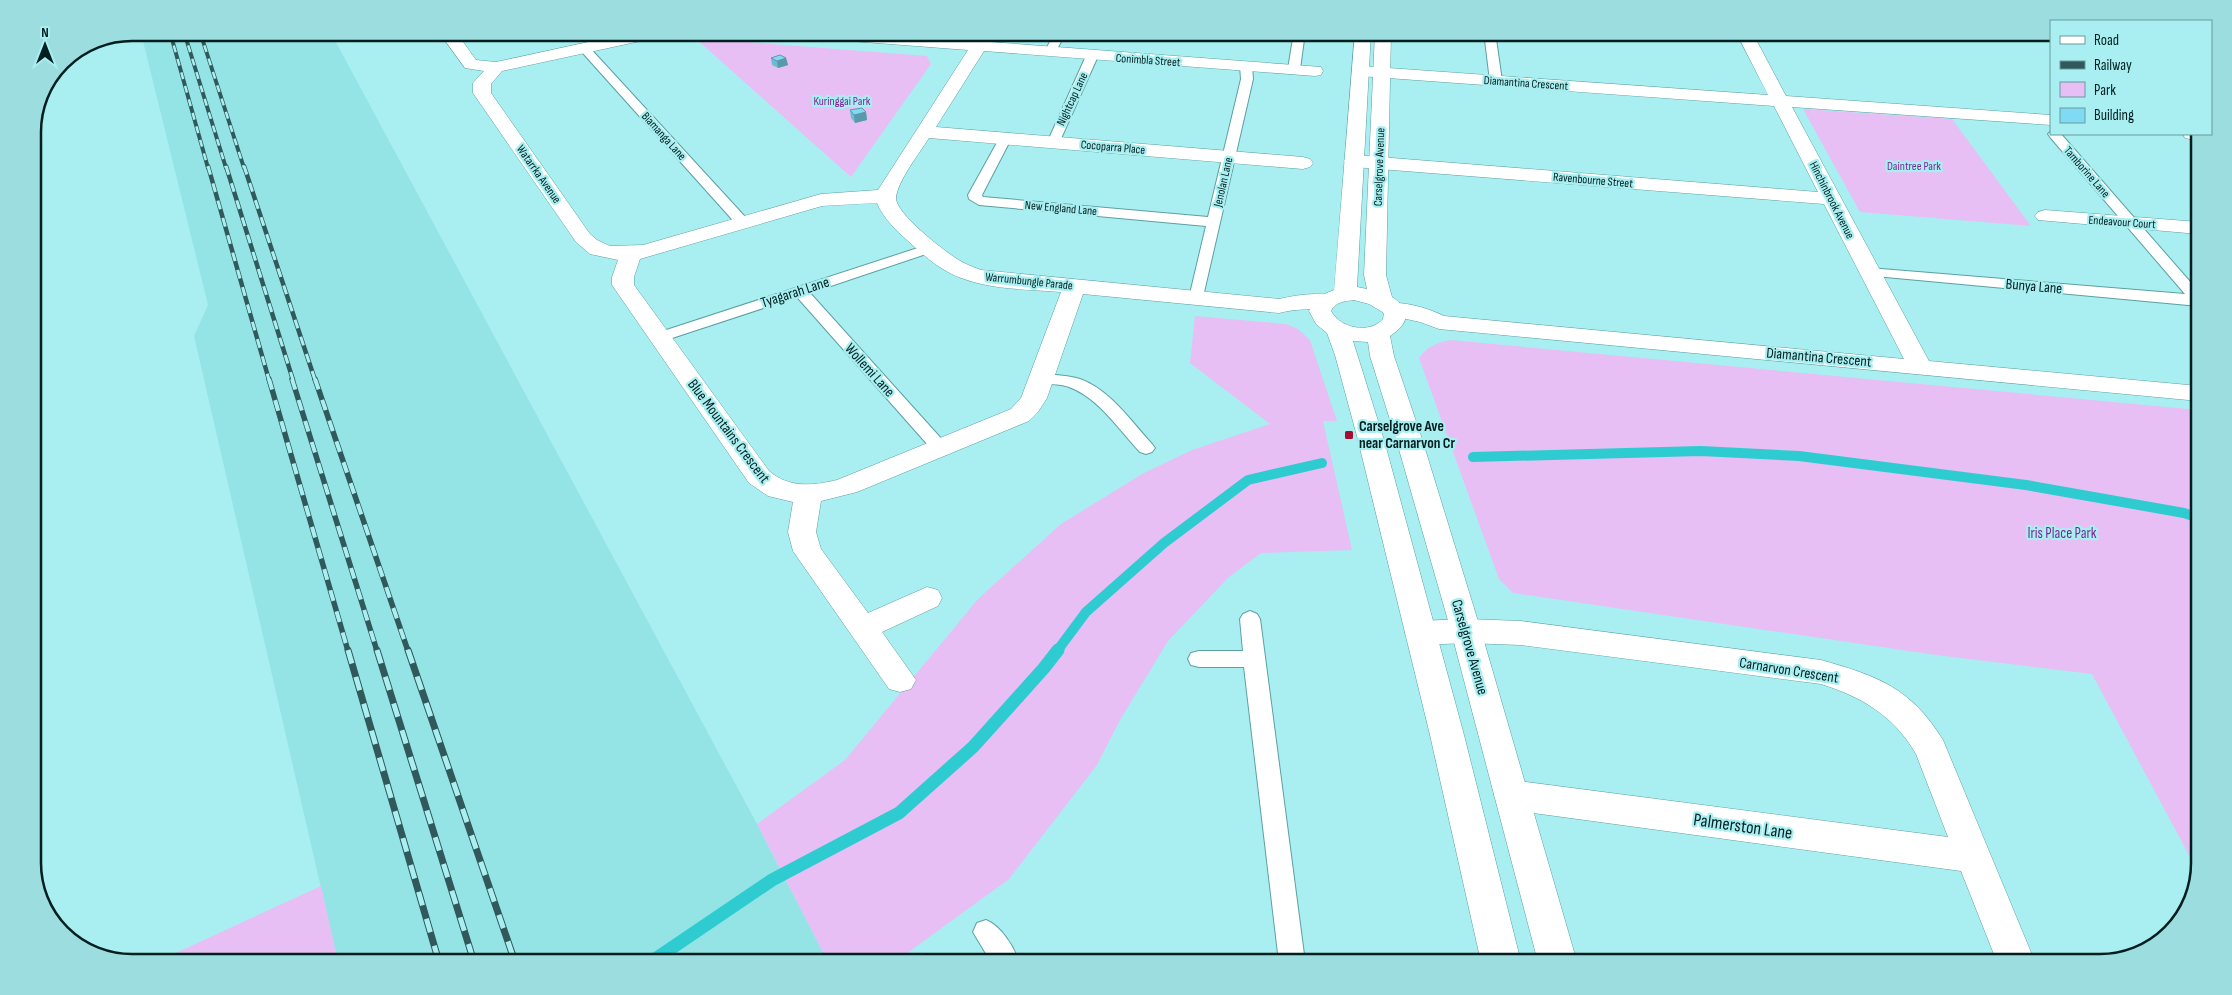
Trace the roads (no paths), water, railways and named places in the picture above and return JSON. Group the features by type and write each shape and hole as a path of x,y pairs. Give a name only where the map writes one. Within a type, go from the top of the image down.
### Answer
{"street":[{"path":"454,41 471,64 496,67 620,41"},
{"path":"631,253 661,248 821,200 886,196 892,182 983,41"},
{"name":"Conimbla Street","path":"993,41 1050,53 1315,71"},
{"name":"Carselgrove Avenue","path":"1362,41 1354,161 1332,310 1355,382 1447,735 1499,954"},
{"name":"Carselgrove Avenue","path":"1382,41 1375,275 1386,317 1382,356 1409,439 1466,631 1556,954"},
{"name":"Hinchinbrook Avenue","path":"1749,41 1920,367"},
{"name":"Watarrka Avenue","path":"496,67 482,83 482,92 589,245 602,251 631,253"},
{"name":"Diamantina Crescent","path":"1360,71 1780,101 2048,123"},
{"name":"Cocoparra Place","path":"924,132 1303,163"},
{"name":"Ravenbourne Street","path":"1354,161 1832,199"},
{"name":"Warrumbungle Parade","path":"886,196 890,210 945,262 956,268 986,278 1279,306 1292,312 1332,310"},
{"name":"Endeavour Court","path":"2046,216 2191,227"},
{"name":"Blue Mountains Crescent","path":"631,253 623,277 623,285 759,477 771,488 780,491 808,494 832,491 847,486 1020,415 1029,407 1041,379 1075,286"},
{"path":"1364,294 1386,317 1358,334 1332,310 1364,294"},
{"name":"Diamantina Crescent","path":"1386,317 1427,326 1439,322 2191,393"},
{"path":"808,494 802,532 805,547 900,680"},
{"path":"863,628 927,598"},
{"name":"Carnarvon Crescent","path":"1420,632 1466,631 1538,636 1821,672 1850,680 1888,698 1899,706 1924,736 1931,750 2013,954"},
{"name":"Palmerston Lane","path":"1511,794 1974,858"}],"lane":[{"path":"1050,53 1056,41"},
{"path":"1294,69 1299,41"},
{"path":"1490,41 1496,81"},
{"name":"Biamanga Lane","path":"585,49 743,223"},
{"name":"Nightcap Lane","path":"1053,142 1092,56"},
{"name":"Jenolan Lane","path":"1198,298 1247,79 1246,66"},
{"name":"Tamborine Lane","path":"2055,135 2191,291"},
{"name":"New England Lane","path":"1005,139 975,195 976,200 1214,222"},
{"name":"Tyagarah Lane","path":"660,337 930,248"},
{"name":"Bunya Lane","path":"1869,272 2191,299"},
{"name":"Wollemi Lane","path":"800,291 941,449"},
{"path":"1041,379 1073,382 1084,388 1103,402 1146,448"},
{"path":"1250,619 1291,954"},
{"path":"1199,659 1254,659"},
{"path":"986,932 1001,954"}],"waterway":[{"path":"1473,457 1701,451 1799,456 2026,485 2191,515"},
{"path":"1057,651 1086,612 1164,543 1248,480 1322,463"},
{"path":"663,954 772,880 899,813 973,747 1058,650"}],"railway":[{"path":"173,41 208,168"},
{"path":"187,41 226,168"},
{"path":"203,41 244,168"},
{"path":"208,166 269,380"},
{"path":"226,166 293,380"},
{"path":"244,166 315,380"},
{"path":"269,379 348,651"},
{"path":"292,379 377,651"},
{"path":"315,379 408,651"},
{"path":"348,650 437,954"},
{"path":"377,650 472,954"},
{"path":"408,650 512,954"}],"place":[{"name":"Carselgrove Ave near Carnarvon Cr","path":"1349,435"}],"park label":[{"name":"Kuringgai Park","path":"842,101"},
{"name":"Daintree Park","path":"1914,166"},
{"name":"Iris Place Park","path":"2062,533"}]}
